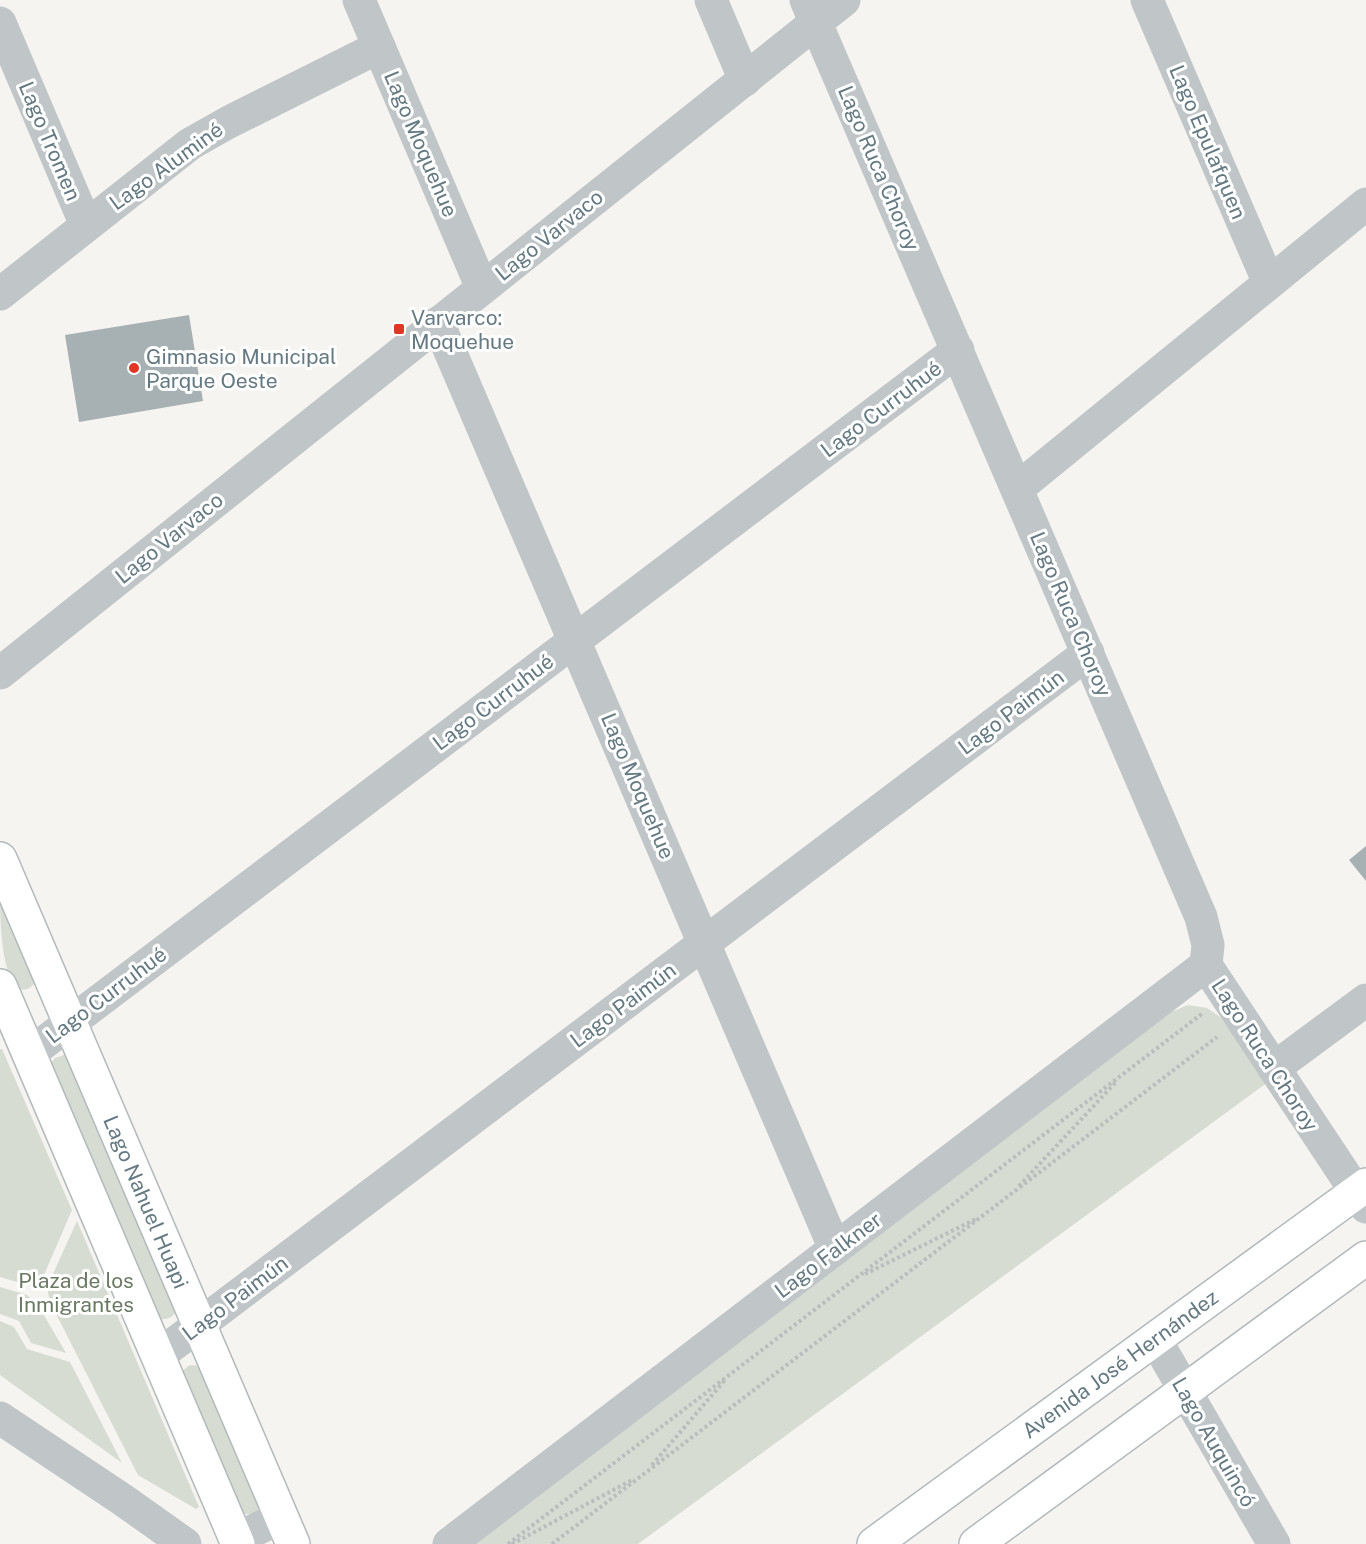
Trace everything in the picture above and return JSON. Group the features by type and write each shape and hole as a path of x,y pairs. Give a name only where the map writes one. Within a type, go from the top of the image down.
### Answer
{"main road":[{"name":"Lago Nahuel Huapi","path":"0,860 287,1531"},
{"path":"1,994 29,1054 237,1543"},
{"name":"Avenida José Hernández","path":"874,1544 1155,1339 1363,1195"},
{"path":"976,1544 1366,1258"}],"street":[{"name":"Lago Moquehue","path":"359,0 482,288"},
{"path":"711,0 745,80"},
{"name":"Lago Varvaco","path":"0,673 745,80 811,11 844,0"},
{"name":"Lago Epulafquen","path":"1147,0 1269,283"},
{"name":"Lago Ruca Choroy","path":"811,11 1201,917 1208,945 1206,965 1274,1068 1363,1195"},
{"name":"Lago Tromen","path":"0,23 86,225"},
{"name":"Lago Aluminé","path":"0,294 171,158 209,132 379,47"},
{"path":"1018,488 1366,204"},
{"name":"Lago Moquehue","path":"438,323 576,640 835,1249"},
{"name":"Lago Curruhué","path":"29,1054 958,350"},
{"name":"Lago Paimún","path":"158,1356 1088,653"},
{"name":"Lago Falkner","path":"449,1544 1206,965"},
{"path":"1274,1068 1366,1000"},
{"name":"Lago Auquincó","path":"1155,1339 1274,1544"},
{"path":"0,1418 185,1544"},
{"path":"237,1543 251,1532 287,1531"}],"path":[{"path":"1196,1011 1210,1017"},
{"path":"508,1544 1203,1013"},
{"path":"552,1544 1223,1033"},
{"path":"1012,1194 1148,1048"},
{"path":"823,1295 985,1214"},
{"path":"512,1544 645,1473 753,1349"}],"green space":[{"path":"0,886 36,980 25,989 16,989 7,967 2,941"},
{"path":"1188,1005 1207,1008 1220,1017 1268,1082 638,1544 473,1544 1171,1012"},
{"name":"Plaza de los Inmigrantes","path":"0,1049 2,1049 72,1210 40,1284 31,1286 0,1277"},
{"path":"64,1055 69,1057 178,1309 170,1318 158,1319 49,1065 55,1058"},
{"name":"Plaza de los Inmigrantes","path":"77,1221 199,1507 196,1509 138,1475 50,1302 47,1287"},
{"path":"0,1287 27,1295 38,1305 66,1353 31,1343 19,1321 0,1314"},
{"path":"0,1321 14,1327 27,1349 70,1362 122,1463 0,1375"},
{"path":"190,1365 200,1366 261,1506 252,1514 241,1513 181,1375 182,1371"}],"building":[{"name":"Gimnasio Municipal Parque Oeste","path":"189,315 203,401 79,422 65,335"},
{"path":"1366,846 1366,881 1349,860"}],"place":[{"name":"Varvarco: Moquehue","path":"399,329"},
{"name":"Gimnasio Municipal Parque Oeste","path":"134,368"}]}
